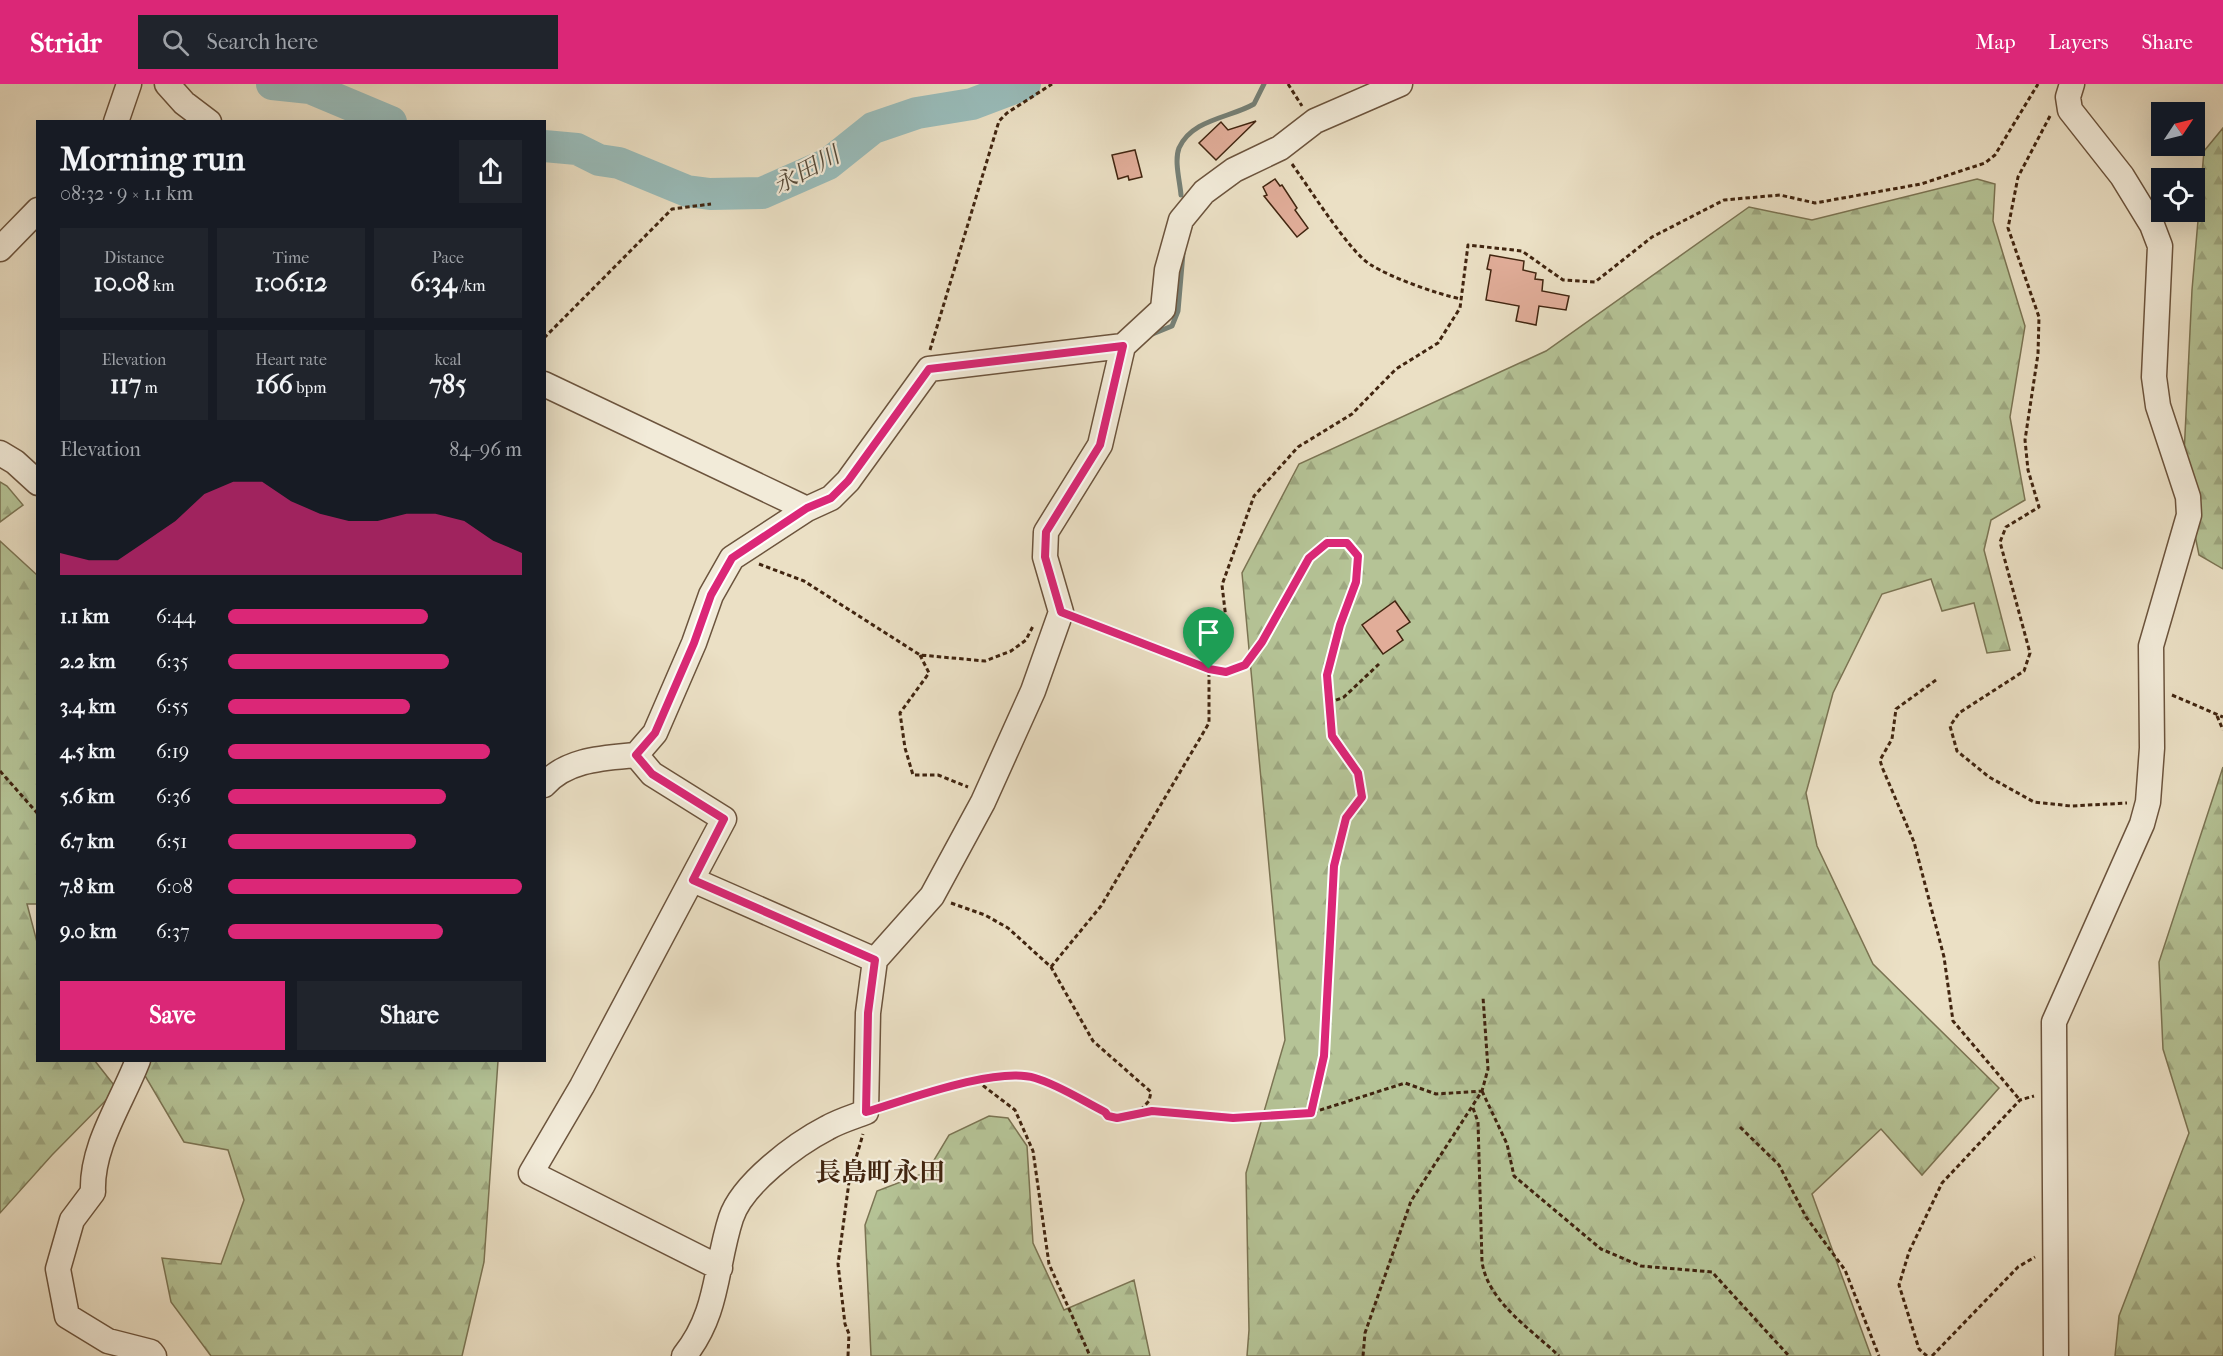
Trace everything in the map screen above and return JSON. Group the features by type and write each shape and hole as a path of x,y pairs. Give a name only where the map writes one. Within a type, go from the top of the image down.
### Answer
{"street":[{"path":"117,120 129,84"},
{"path":"167,84 184,103 206,120"},
{"path":"684,1356 707,1321 731,1217 740,1201 769,1168 827,1128 866,1112 868,1013 875,960 932,896 987,794 1033,691 1059,617 1045,557 1046,532 1100,445 1123,346 1163,309 1167,270 1181,220 1204,192 1234,170 1280,148 1313,123 1344,107 1400,84"},
{"path":"2056,1356 2054,1022 2142,824 2148,802 2152,748 2151,646 2189,515 2188,497 2158,406 2154,377 2160,246 2152,225 2122,176 2070,110 2068,97 2072,84"},
{"path":"0,249 36,212"},
{"path":"546,783 552,776 574,765 636,755 655,733 694,643 711,595 732,558 807,508 831,498 848,481 929,369 1123,346"},
{"path":"546,385 807,508"},
{"path":"0,453 15,462 36,481"},
{"path":"636,755 652,774 724,819 543,1157 531,1173 720,1268"},
{"path":"693,880 875,960"},
{"path":"137,1062 97,1156 93,1192 72,1220 58,1269 67,1316 108,1341 151,1352 154,1356"}],"path":[{"path":"1288,84 1313,123"},
{"path":"1051,967 1101,906 1209,723 1209,669 1226,619 1222,585 1254,496 1298,447 1352,414 1396,369 1438,343 1460,308 1468,245 1522,251 1563,280 1595,282 1652,237 1724,200 1780,195 1815,203 1921,184 1984,163 1995,155 2038,84"},
{"path":"929,369 930,351 999,121 1007,113 1051,85"},
{"path":"2052,112 2018,177 2008,228 2039,317 2038,354 2025,440 2028,470 2039,507 2006,527 2000,542 2030,653 2024,670 1959,714 1950,726 1957,751 1989,777 2034,802 2072,806 2148,802"},
{"path":"1280,148 1356,251 1370,265 1445,296 1461,299"},
{"path":"546,336 672,209 679,206 711,204"},
{"path":"746,549 760,566 804,581 920,655 985,662 1011,651 1026,640 1033,625 1059,617 1209,669 1226,672 1245,665 1262,642 1309,558 1327,543 1347,543 1358,556 1356,582 1340,625 1327,675 1332,736 1358,773 1362,797 1346,818 1334,866 1324,1056 1311,1113"},
{"path":"920,655 929,673 900,713 905,748 913,775 938,775 987,794"},
{"path":"1329,703 1344,697 1379,664"},
{"path":"2152,679 2171,695 2223,717"},
{"path":"1936,680 1896,709 1892,739 1880,760 1881,767 1914,842 1944,957 1953,1021 2020,1100"},
{"path":"2216,715 2223,730"},
{"path":"0,771 36,812"},
{"path":"932,896 985,915 1008,928 1051,967 1093,1041 1151,1092 1149,1101 1137,1114"},
{"path":"1364,1356 1365,1333 1411,1201 1482,1091 1488,1069 1483,997"},
{"path":"848,1356 849,1334 845,1324 838,1263 849,1182 862,1139 866,1112 1006,1074 1035,1078 1105,1112 1108,1116 1117,1118 1152,1111 1233,1118 1311,1113 1406,1083 1436,1094 1482,1091"},
{"path":"977,1081 1015,1110 1033,1150 1049,1264 1090,1356"},
{"path":"1927,1356 1919,1349 1899,1284 1910,1252 1942,1183 2020,1100 2055,1090"},
{"path":"1482,1091 1507,1144 1514,1176 1530,1190 1601,1249 1619,1259 1641,1266 1712,1272 1790,1356"},
{"path":"1473,1108 1478,1122 1482,1262 1485,1280 1498,1298 1559,1356"},
{"path":"1740,1127 1779,1165 1806,1217 1845,1270 1880,1356"},
{"path":"1932,1356 2018,1268 2039,1254 2056,1249"}],"green space":[{"path":"2223,128 2223,569 2199,555 2183,476 2192,290 2198,222 2205,222 2205,168 2203,168 2205,150"},
{"path":"1977,179 1995,184 1993,221 2025,326 2010,417 2025,500 1991,520 1984,550 2010,650 1987,653 1974,603 1942,611 1931,579 1882,594 1833,693 1806,793 1817,846 1873,964 1999,1088 1922,1175 1881,1129 1812,1194 1871,1356 1247,1356 1249,1330 1246,1173 1285,1040 1242,573 1299,464 1546,351 1749,207 1812,220"},
{"path":"0,482 7,486 23,505 0,522"},
{"path":"0,541 36,574 36,904 27,904 36,938 36,1062 96,1062 117,1089 52,1155 0,1213"},
{"path":"2223,767 2223,1356 2115,1356 2119,1316 2189,1133 2163,1049 2159,962"},
{"path":"143,1062 498,1062 484,1262 462,1356 211,1356 171,1302 162,1258 221,1264 244,1200 228,1150 184,1142 141,1069"},
{"path":"989,1116 1008,1118 1027,1146 1033,1243 1064,1310 1134,1280 1150,1356 871,1356 865,1225 877,1191 927,1172 949,1135"}],"building":[{"path":"1256,121 1216,160 1199,143 1221,122 1228,130"},
{"path":"1135,150 1142,177 1129,180 1128,176 1118,179 1112,155"},
{"path":"1275,179 1280,186 1282,185 1297,208 1295,210 1308,228 1297,237 1264,196 1267,195 1263,187"},
{"path":"1490,255 1524,261 1523,270 1536,273 1535,279 1543,280 1542,291 1569,296 1566,310 1539,306 1536,325 1516,321 1519,306 1486,300 1491,270 1487,269"},
{"path":"1395,601 1410,622 1397,631 1403,640 1383,654 1362,625"}],"waterway":[{"name":"永田川","path":"272,84 310,88 386,120"},
{"name":"永田川","path":"546,146 577,149 599,160 619,163 687,191 710,194 762,193 828,164 873,128 917,113 972,104 1025,84"},
{"path":"1181,195 1177,159 1179,148 1185,138 1212,120 1254,104 1264,84"},
{"path":"1150,335 1172,326 1178,311 1183,253"}],"district":[{"name":"長島町永田","path":"880,1172"}],"route":[{"path":"1123,346 1113,399 1100,445 1046,532 1045,557 1061,612 1209,669 1226,672 1245,665 1262,642 1309,558 1327,543 1347,543 1358,556 1356,582 1340,625 1327,675 1332,736 1358,773 1362,797 1346,818 1334,866 1324,1056 1311,1113 1233,1118 1152,1111 1117,1118 1108,1116 1105,1112 1035,1078 1006,1074 923,1094 866,1112 868,1013 875,960 693,880 724,819 652,774 636,755 655,733 694,643 711,595 732,558 807,508 831,498 848,481 929,369 974,362 1123,346"}]}
